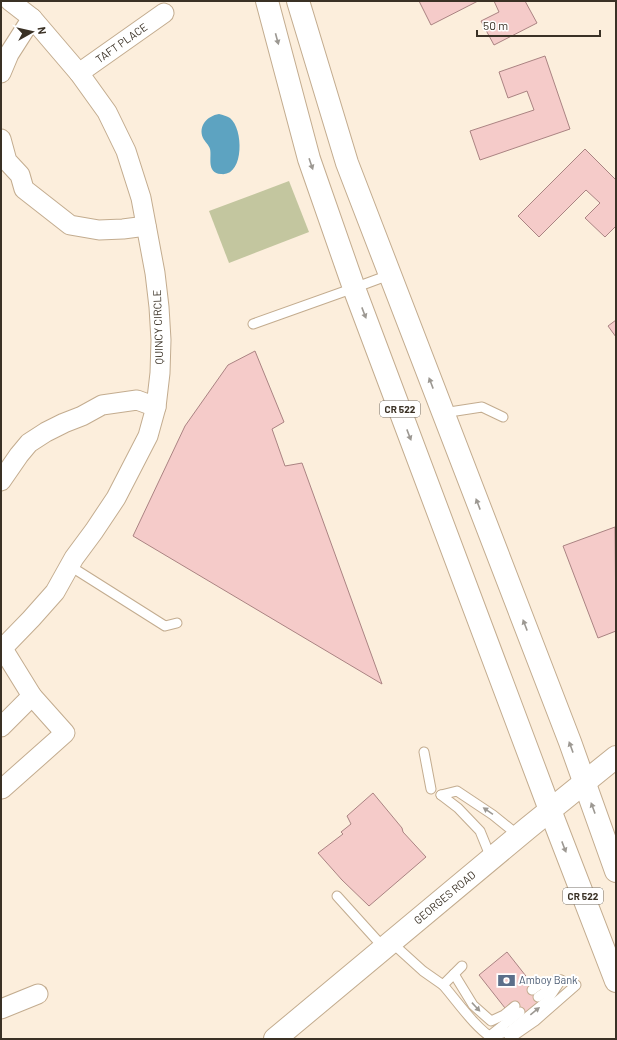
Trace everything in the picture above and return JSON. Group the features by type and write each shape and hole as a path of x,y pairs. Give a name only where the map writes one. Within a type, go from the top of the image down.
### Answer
{"main road":[{"name":"CR 522","path":"267,1 309,159 354,288 550,810 616,981"},
{"path":"298,1 347,164 567,735 616,871"},
{"name":"GEORGES ROAD","path":"275,1039 492,860 550,810 616,757"}],"street":[{"name":"QUINCY CIRCLE","path":"2,649 55,592 70,566 116,498 148,436 156,406 160,374 161,340 160,313 155,273 141,198 126,151 107,112 79,73 32,18 10,1"},
{"name":"TAFT PLACE","path":"79,73 164,13"},
{"path":"1,73 9,54 32,18"},
{"path":"1,139 7,161 20,175 24,189 70,225 99,230 146,226"},
{"path":"1,480 18,455 29,443 64,423 82,416 102,405 137,400 156,406"},
{"path":"1,788 2,789 65,733 32,696 2,649"},
{"path":"1,727 32,696"},
{"path":"1,1009 38,994"}],"lane":[{"path":"253,324 389,274"},
{"path":"442,413 482,407 503,417"},
{"path":"70,566 165,626 177,623"},
{"path":"424,752 431,789"},
{"path":"492,860 480,831 458,808 441,795 457,790 493,815 519,836"},
{"path":"337,896 388,945 443,985 475,1023 491,1038"},
{"path":"443,985 462,966"},
{"path":"454,974 473,1005 491,1021 517,1009 491,1038"},
{"path":"491,1038 510,1031 547,1001 561,980 539,985 535,994"},
{"path":"509,1039 535,1021 576,985"}],"green space":[{"path":"289,181 309,232 229,263 209,211"}],"water":[{"path":"219,114 230,118 235,124 239,141 238,160 234,168 229,173 221,174 216,173 211,168 210,149 202,134 203,126 207,119"}],"building":[{"path":"419,1 478,1 431,25"},
{"path":"494,1 525,1 537,23 494,45 481,21 499,12"},
{"path":"545,56 570,129 480,160 470,131 534,110 527,91 508,98 499,72"},
{"path":"585,149 616,180 616,226 605,237 585,218 600,203 586,190 539,237 518,216"},
{"path":"616,320 616,337 608,326"},
{"path":"255,351 284,422 272,429 285,466 302,463 382,684 133,536 185,426 228,365"},
{"path":"615,527 616,631 598,638 563,546"},
{"path":"373,793 402,828 403,832 426,857 369,906 342,880 318,853 343,834 341,832 351,824 347,816"},
{"name":"Amboy Bank","path":"507,952 533,985 530,987 542,1002 524,1017 512,1002 505,1008 479,975"}],"place":[{"name":"Amboy Bank","path":"506,980"}]}
